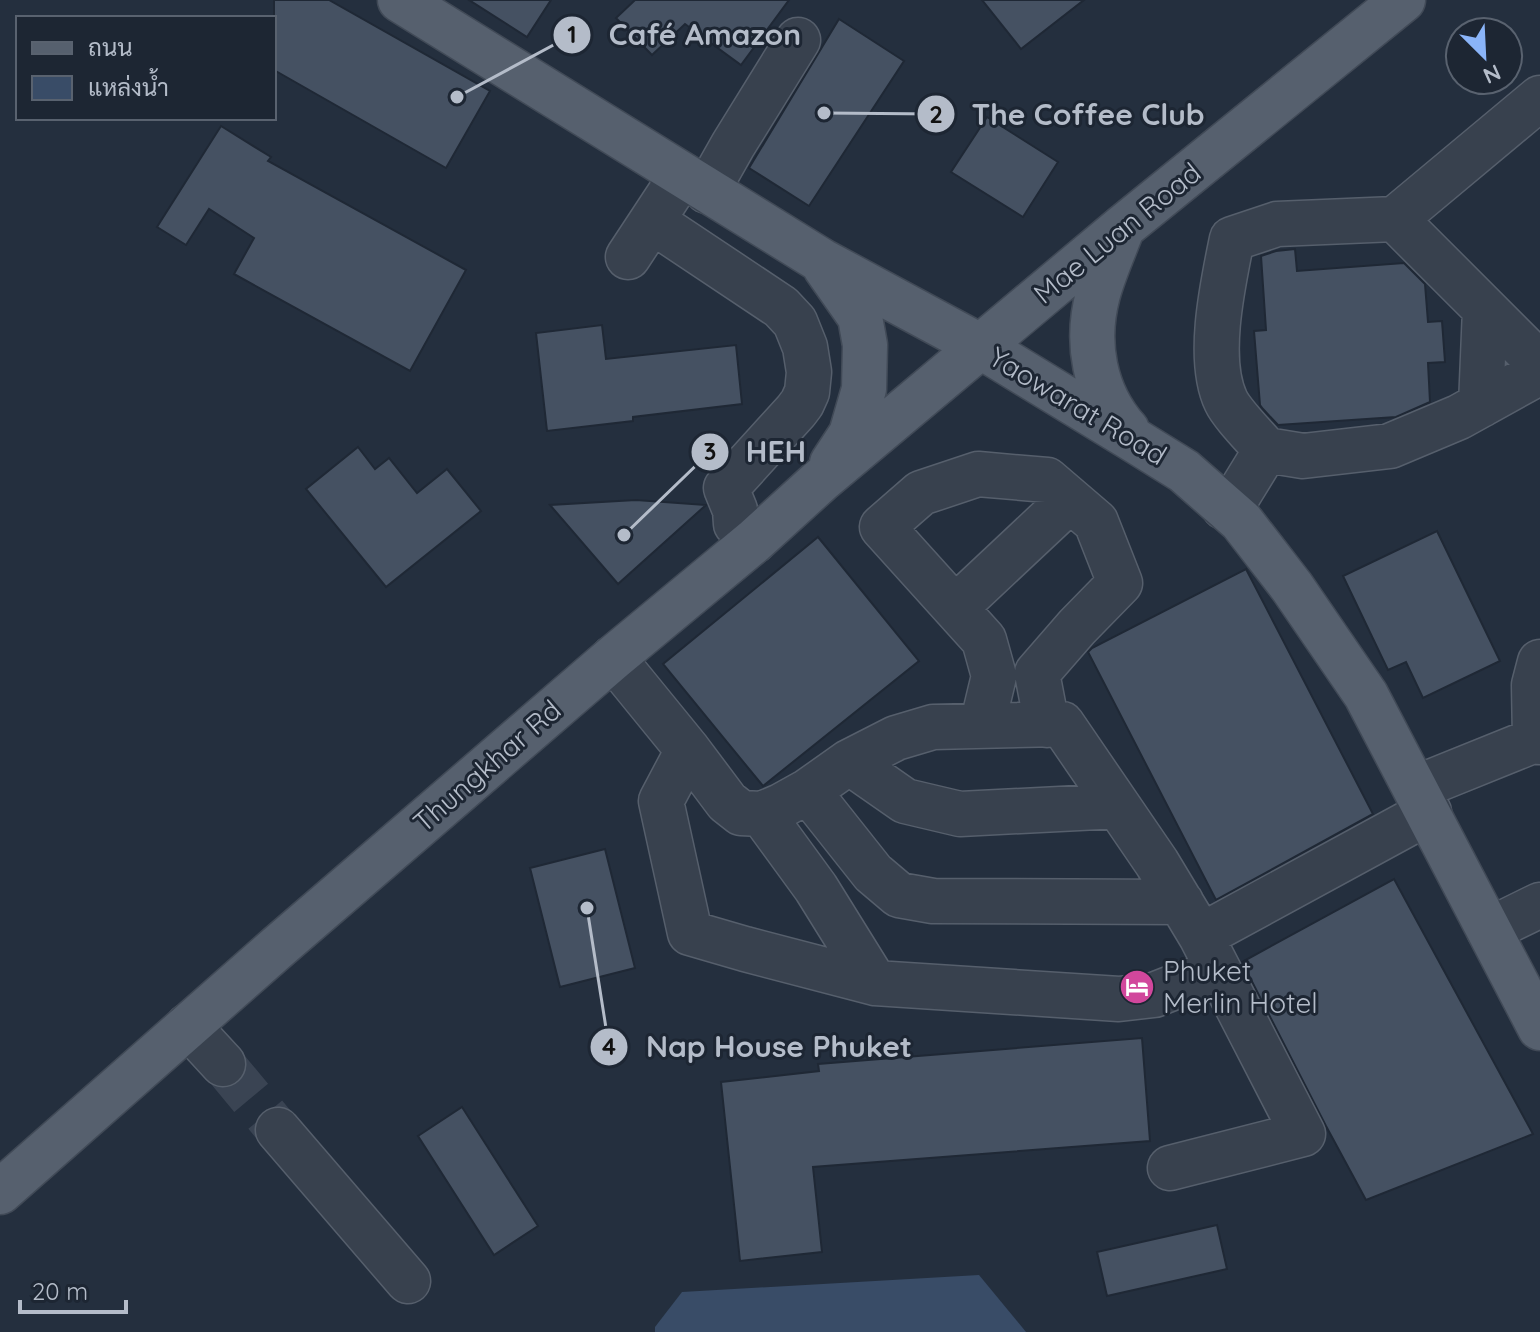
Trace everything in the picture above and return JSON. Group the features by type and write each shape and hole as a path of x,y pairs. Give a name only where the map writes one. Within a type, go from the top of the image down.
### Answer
{"main road":[{"name":"Yaowarat Road","path":"400,0 822,261 980,346 1134,440 1184,471 1241,521 1271,558 1366,695 1540,1028"},
{"name":"Mae Luan Road","path":"980,346 1403,0"},
{"path":"1123,227 1098,293 1093,319 1093,354 1099,385 1113,415 1134,440"},
{"path":"820,481 851,434 864,389 865,345 860,317 822,261"},
{"name":"Thungkhar Rd","path":"0,1192 613,658 980,346"}],"street":[{"path":"628,257 652,221 733,145 798,40"},
{"path":"1540,98 1395,219 1277,224 1232,239 1221,290 1216,361 1226,402 1266,450 1303,456 1390,446 1459,417 1540,372"},
{"path":"1395,219 1540,364"},
{"path":"652,221 781,307 795,322 805,347 809,382 802,403 726,488 735,510 736,524 754,541"},
{"path":"1481,405 1485,309"},
{"path":"1224,507 1239,494 1266,450"},
{"path":"982,726 994,676 984,640 882,527 921,493 978,474 1047,480 1096,522 1120,583 1037,673 1047,725"},
{"path":"956,607 1070,500"},
{"path":"613,658 727,802 741,813 762,814 781,806 849,762 896,738 933,727 1062,724 1200,936 1303,1134 1170,1168"},
{"path":"688,750 661,801 690,933 875,983 1119,999 1154,995 1200,936 1423,800 1538,741 1534,685 1540,662"},
{"path":"849,762 905,801 960,814 1118,806"},
{"path":"808,791 873,873 899,895 1200,936"},
{"path":"762,814 816,888 875,983"},
{"path":"1489,930 1540,905"},
{"path":"188,1026 223,1064"},
{"path":"278,1130 408,1281"}],"water":[{"path":"979,1275 1026,1332 655,1332 655,1327 682,1292"}],"building":[{"path":"274,0 329,0 490,91 446,168 276,71"},
{"path":"469,0 551,0 527,37"},
{"path":"635,0 789,0 741,65 685,24 652,55 616,18"},
{"path":"982,0 1084,0 1021,49"},
{"path":"839,19 904,61 809,206 749,168"},
{"path":"987,117 1058,162 1023,217 951,172"},
{"path":"221,126 271,157 268,161 466,270 410,371 234,274 254,238 209,209 186,245 157,227"},
{"path":"1295,249 1297,271 1404,263 1425,284 1428,322 1442,321 1445,362 1428,363 1430,402 1396,417 1278,425 1263,409 1260,405 1254,331 1266,330 1261,256"},
{"path":"602,325 606,359 736,345 742,404 547,431 536,333"},
{"path":"358,447 375,469 389,458 417,493 447,469 481,511 386,587 306,489"},
{"path":"636,500 706,505 618,584 550,505"},
{"path":"1437,531 1500,661 1423,698 1406,662 1388,670 1343,576"},
{"path":"818,537 919,661 763,786 663,664"},
{"path":"1246,569 1373,814 1216,900 1088,652"},
{"path":"605,849 635,968 560,987 530,868"},
{"path":"1394,879 1533,1134 1366,1200 1242,962"},
{"path":"1142,1038 1150,1141 813,1167 822,1252 740,1261 721,1082 819,1071 818,1064"},
{"path":"462,1107 538,1226 494,1255 418,1136"},
{"path":"1217,1225 1227,1269 1107,1296 1097,1252"}],"tunnel":[{"path":"223,1064 278,1130"}],"place":[{"name":"Café Amazon","path":"457,97"},
{"name":"The Coffee Club","path":"824,113"},
{"name":"HEH","path":"624,535"},
{"name":"Nap House Phuket","path":"587,908"},
{"name":"Phuket Merlin Hotel","path":"1137,987"}]}
